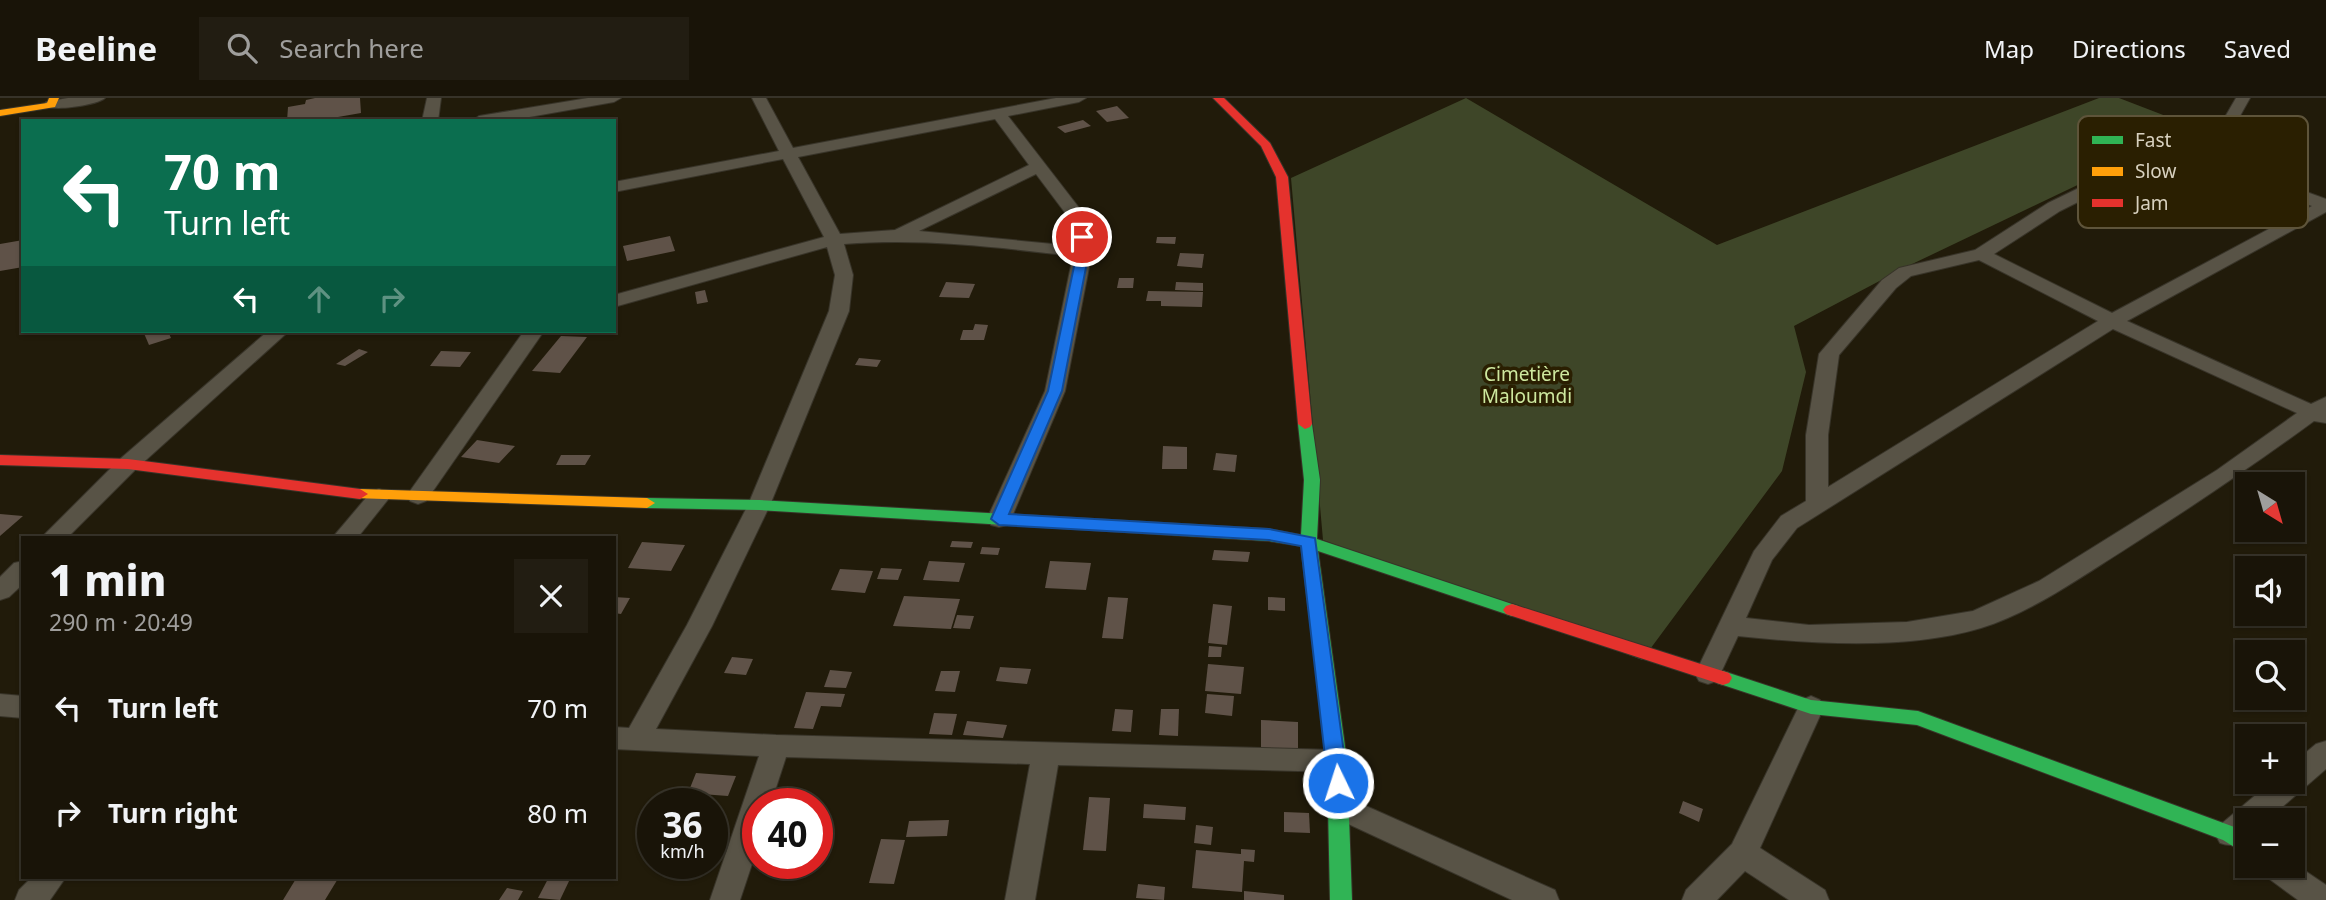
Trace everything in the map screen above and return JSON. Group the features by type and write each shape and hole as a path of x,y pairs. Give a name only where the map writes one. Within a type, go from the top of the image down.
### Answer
{"street":[{"path":"0,114 52,102 98,98"},
{"path":"430,119 434,98"},
{"path":"491,119 614,98"},
{"path":"626,738 699,626 759,505 839,311 844,275 834,240 759,98"},
{"path":"616,187 1079,98"},
{"path":"1218,98 1266,145 1282,177 1302,405 1312,481 1309,542 1337,761 1341,900"},
{"path":"2233,116 2243,98"},
{"path":"998,113 1081,222 1083,252 1055,391 999,519"},
{"path":"897,235 1038,167"},
{"path":"1817,504 1816,435 1829,354 1889,284 1905,272 1981,254 2054,207 2078,195"},
{"path":"2308,198 2326,205"},
{"path":"2308,215 2326,205"},
{"path":"1708,674 1762,557 1789,522 2112,321 2284,228"},
{"path":"616,300 834,240 897,235 951,237 1083,252"},
{"path":"1981,254 2112,321 2322,412"},
{"path":"55,536 128,464 277,333"},
{"path":"418,496 533,333"},
{"path":"1730,626 1809,634 1907,631 1977,620 2048,587 2322,412"},
{"path":"0,460 128,464 379,497 759,505 1269,535 1309,542 1811,707 1918,718 2235,838"},
{"path":"346,536 379,497"},
{"path":"0,591 21,571"},
{"path":"0,705 21,706"},
{"path":"1697,900 1743,852 1811,707"},
{"path":"626,738 776,746 1337,761"},
{"path":"725,900 776,746"},
{"path":"2305,771 2326,752"},
{"path":"1020,900 1046,753"},
{"path":"2268,808 2281,794"},
{"path":"1339,806 1544,900"},
{"path":"1743,852 1814,900"},
{"path":"2292,878 2322,900"},
{"path":"30,900 49,879"}],"green space":[{"name":"Cimetière Maloumdi","path":"1466,98 1717,245 2099,98 2119,98 2166,116 2078,116 2078,185 1908,266 1794,326 1806,372 1782,471 1642,660 1323,540 1291,178"}],"building":[{"path":"360,98 361,113 338,119 287,119 288,107 305,104 306,100"},
{"path":"1117,106 1129,118 1107,122 1096,111"},
{"path":"1083,120 1091,126 1065,133 1057,127"},
{"path":"670,236 675,251 627,261 623,246"},
{"path":"1157,237 1176,237 1175,244 1156,243"},
{"path":"21,240 21,267 0,271 0,244"},
{"path":"1180,253 1204,254 1202,268 1177,266"},
{"path":"1119,278 1134,278 1133,288 1117,288"},
{"path":"946,282 975,284 969,298 939,297"},
{"path":"1176,282 1203,283 1203,291 1175,290"},
{"path":"705,290 708,302 697,304 695,292"},
{"path":"1148,291 1203,292 1202,307 1161,306 1161,301 1146,301"},
{"path":"975,324 988,325 984,340 960,340 963,330 973,330"},
{"path":"144,333 169,333 171,338 149,345"},
{"path":"561,336 587,337 560,373 532,371"},
{"path":"359,349 368,352 345,366 336,364"},
{"path":"441,351 471,352 460,367 430,366"},
{"path":"859,358 881,360 877,367 855,365"},
{"path":"477,440 515,446 499,463 461,457"},
{"path":"1163,446 1187,447 1187,469 1162,469"},
{"path":"1216,453 1237,455 1235,472 1213,470"},
{"path":"561,455 591,455 585,465 556,465"},
{"path":"0,514 23,516 0,536"},
{"path":"952,541 973,542 971,548 950,547"},
{"path":"642,542 685,545 671,571 628,568"},
{"path":"982,547 1000,548 998,555 980,554"},
{"path":"1214,550 1250,552 1248,562 1212,560"},
{"path":"929,561 965,563 959,582 923,580"},
{"path":"1050,561 1091,563 1086,590 1045,588"},
{"path":"881,568 902,569 898,580 877,579"},
{"path":"840,569 873,571 865,593 831,590"},
{"path":"904,596 960,599 951,629 893,626"},
{"path":"616,597 630,598 621,614 616,613"},
{"path":"1108,597 1128,598 1123,639 1102,638"},
{"path":"1268,597 1285,598 1285,611 1268,610"},
{"path":"1213,604 1232,606 1227,645 1208,643"},
{"path":"957,615 974,616 970,629 953,628"},
{"path":"1209,646 1222,647 1221,657 1208,657"},
{"path":"732,657 753,659 746,675 724,673"},
{"path":"1208,664 1244,667 1241,694 1205,691"},
{"path":"1000,667 1031,669 1027,684 996,681"},
{"path":"830,670 852,672 846,688 824,687"},
{"path":"941,671 960,671 955,692 935,691"},
{"path":"806,692 845,694 841,707 821,706 813,729 794,728"},
{"path":"1207,694 1234,696 1232,716 1205,713"},
{"path":"1115,709 1133,710 1131,732 1112,731"},
{"path":"1161,709 1179,709 1178,736 1159,735"},
{"path":"934,713 957,714 952,735 929,734"},
{"path":"1261,720 1298,722 1298,755 1261,752"},
{"path":"967,721 1007,725 1003,738 963,735"},
{"path":"696,773 736,776 728,796 728,788 690,788"},
{"path":"1089,797 1110,798 1106,851 1083,850"},
{"path":"1683,801 1703,809 1699,822 1679,813"},
{"path":"1144,804 1186,807 1185,820 1143,818"},
{"path":"1284,812 1309,813 1310,833 1284,832"},
{"path":"949,820 947,836 906,837 909,821"},
{"path":"1196,825 1213,827 1211,845 1194,843"},
{"path":"881,839 905,840 894,884 869,883"},
{"path":"1241,849 1255,850 1254,862 1244,861 1242,892 1192,888 1196,850 1241,854"},
{"path":"296,879 338,879 325,900 283,900"},
{"path":"548,879 570,879 560,900 538,898"},
{"path":"1138,884 1165,887 1164,900 1136,898"},
{"path":"507,888 523,891 518,900 499,900"},
{"path":"1244,891 1284,895 1284,900 1244,900"}],"traffic: fast":[{"path":"1305,424 1312,480 1309,542 1337,761 1341,900"},
{"path":"647,503 759,505 1269,535 1309,542 1512,610"},
{"path":"1723,678 1811,707 1918,718 2235,838"}],"traffic: slow":[{"path":"0,113 51,105 54,98"},
{"path":"360,494 647,503"}],"traffic: jam":[{"path":"1218,98 1266,145 1282,177 1305,424"},
{"path":"0,460 128,464 360,494"},
{"path":"1512,610 1723,678"}],"route":[{"path":"1082,237 1083,252 1055,391 999,519 1269,535 1309,542 1338,783"}]}
